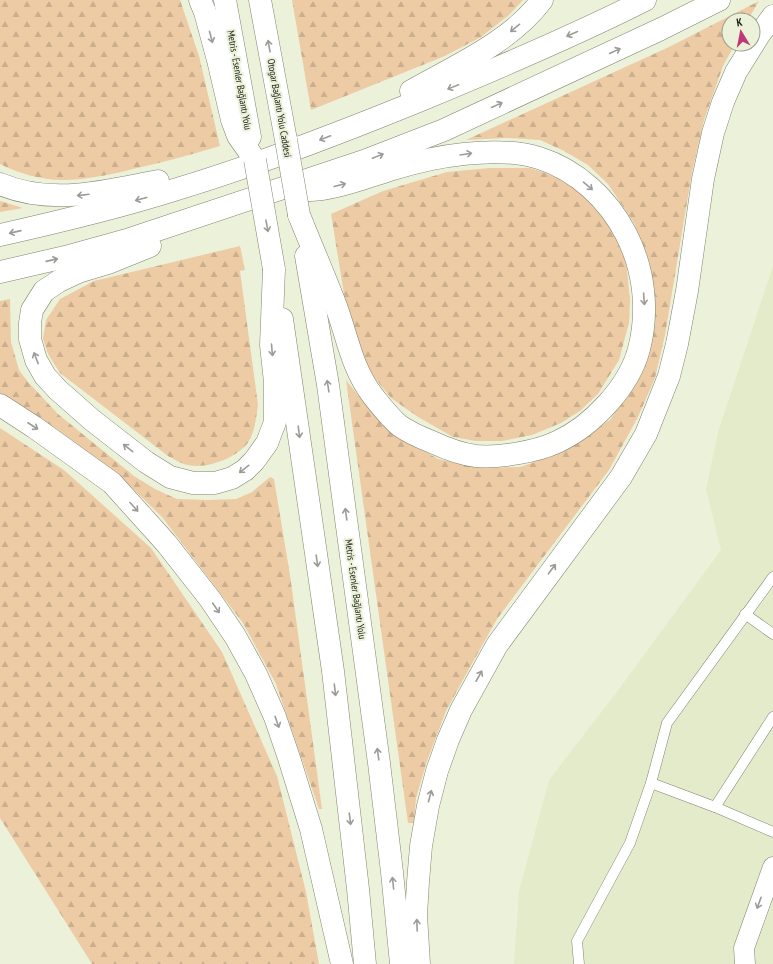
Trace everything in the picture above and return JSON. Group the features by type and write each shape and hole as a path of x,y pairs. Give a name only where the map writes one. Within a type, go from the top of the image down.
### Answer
{"highway":[{"path":"200,0 218,60 232,120 238,136 255,160 274,269 333,671 365,964"},
{"name":"Metris - Esenler Bağlantı Yolu","path":"225,0 255,160"},
{"name":"Otogar Bağlantı Yolu Caddesi","path":"260,0 299,215"},
{"path":"362,124 398,97 466,61 493,44 517,26 542,0"},
{"path":"0,235 173,191 282,154 362,124 482,75 645,0"},
{"path":"0,272 65,257 173,226 364,161 444,130 661,29 718,0"},
{"path":"418,964 416,915 421,846 428,806 437,771 448,740 461,710 497,645 621,477 646,434 669,376 677,344 687,291 703,179 715,127 723,102 736,72 759,35 773,16"},
{"path":"288,187 305,190 328,188 396,168 473,153 512,152 540,158 566,170 601,196 618,218 636,257 642,277 644,321 639,349 631,370 617,393 599,413 575,432 556,443 528,451 504,455 477,456 452,452 422,438 401,426 380,404 370,392 354,364 337,308 299,215"},
{"path":"0,184 37,194 70,196 104,192 180,177 219,176"},
{"path":"217,210 176,235 108,263 78,272 59,281 44,291 32,310 30,339 36,360 45,376 58,390 92,420 146,462 170,477 193,483 215,482 232,478 245,470 254,461 267,443 275,422 276,382 271,345 274,269"},
{"name":"Metris - Esenler Bağlantı Yolu","path":"299,215 328,385 379,763 401,964"},
{"path":"0,405 34,427 112,483 156,531 210,599 235,636 256,674 275,717 289,758 311,829 342,964"}],"street":[{"path":"742,959 773,867"}],"lane":[{"path":"579,964 577,941 630,843 651,783 668,724 745,614 773,577"},
{"path":"745,614 773,634"},
{"path":"715,807 773,718"},
{"path":"651,783 715,807 773,832"}],"shaded area":[{"path":"773,266 773,964 514,964 519,891 549,780 616,693 721,550 706,489 718,432"}],"green space":[{"path":"0,0 180,0 199,56 220,146 147,166 81,179 54,180 22,173 0,164"},
{"path":"292,0 523,0 509,15 481,37 445,56 311,110"},
{"path":"759,1 753,12 737,12"},
{"path":"721,20 721,52 731,52 723,66 704,120 692,172 665,335 655,378 638,417 609,470 497,619 470,667 446,711 427,761 416,798 414,823 408,823 346,380 373,414 397,435 438,459 479,468 520,467 553,456 579,442 611,419 636,379 653,284 646,253 634,223 608,184 588,165 564,151 540,140 506,138 466,140 669,47"},
{"path":"489,168 530,168 560,178 588,196 610,223 626,259 630,301 629,323 619,360 598,394 580,411 561,423 532,435 502,441 476,441 453,437 418,417 391,398 370,372 356,339 344,294 331,214 383,191 447,172"},
{"path":"0,201 23,208 0,212"},
{"path":"240,246 245,270 240,271 258,405 255,425 250,440 247,444 228,458 220,462 203,466 180,463 168,456 60,373 48,354 43,339 46,320 60,299 94,281"},
{"path":"10,299 11,342 19,370 28,382 58,414 134,476 155,489 177,499 208,500 236,499 252,492 270,477 274,479 290,575 322,809 319,809 276,684 243,623 162,517 125,481 57,429 0,395 0,301"},
{"path":"0,428 64,470 151,548 222,652 277,776 306,892 319,964 92,964 0,818"}]}
